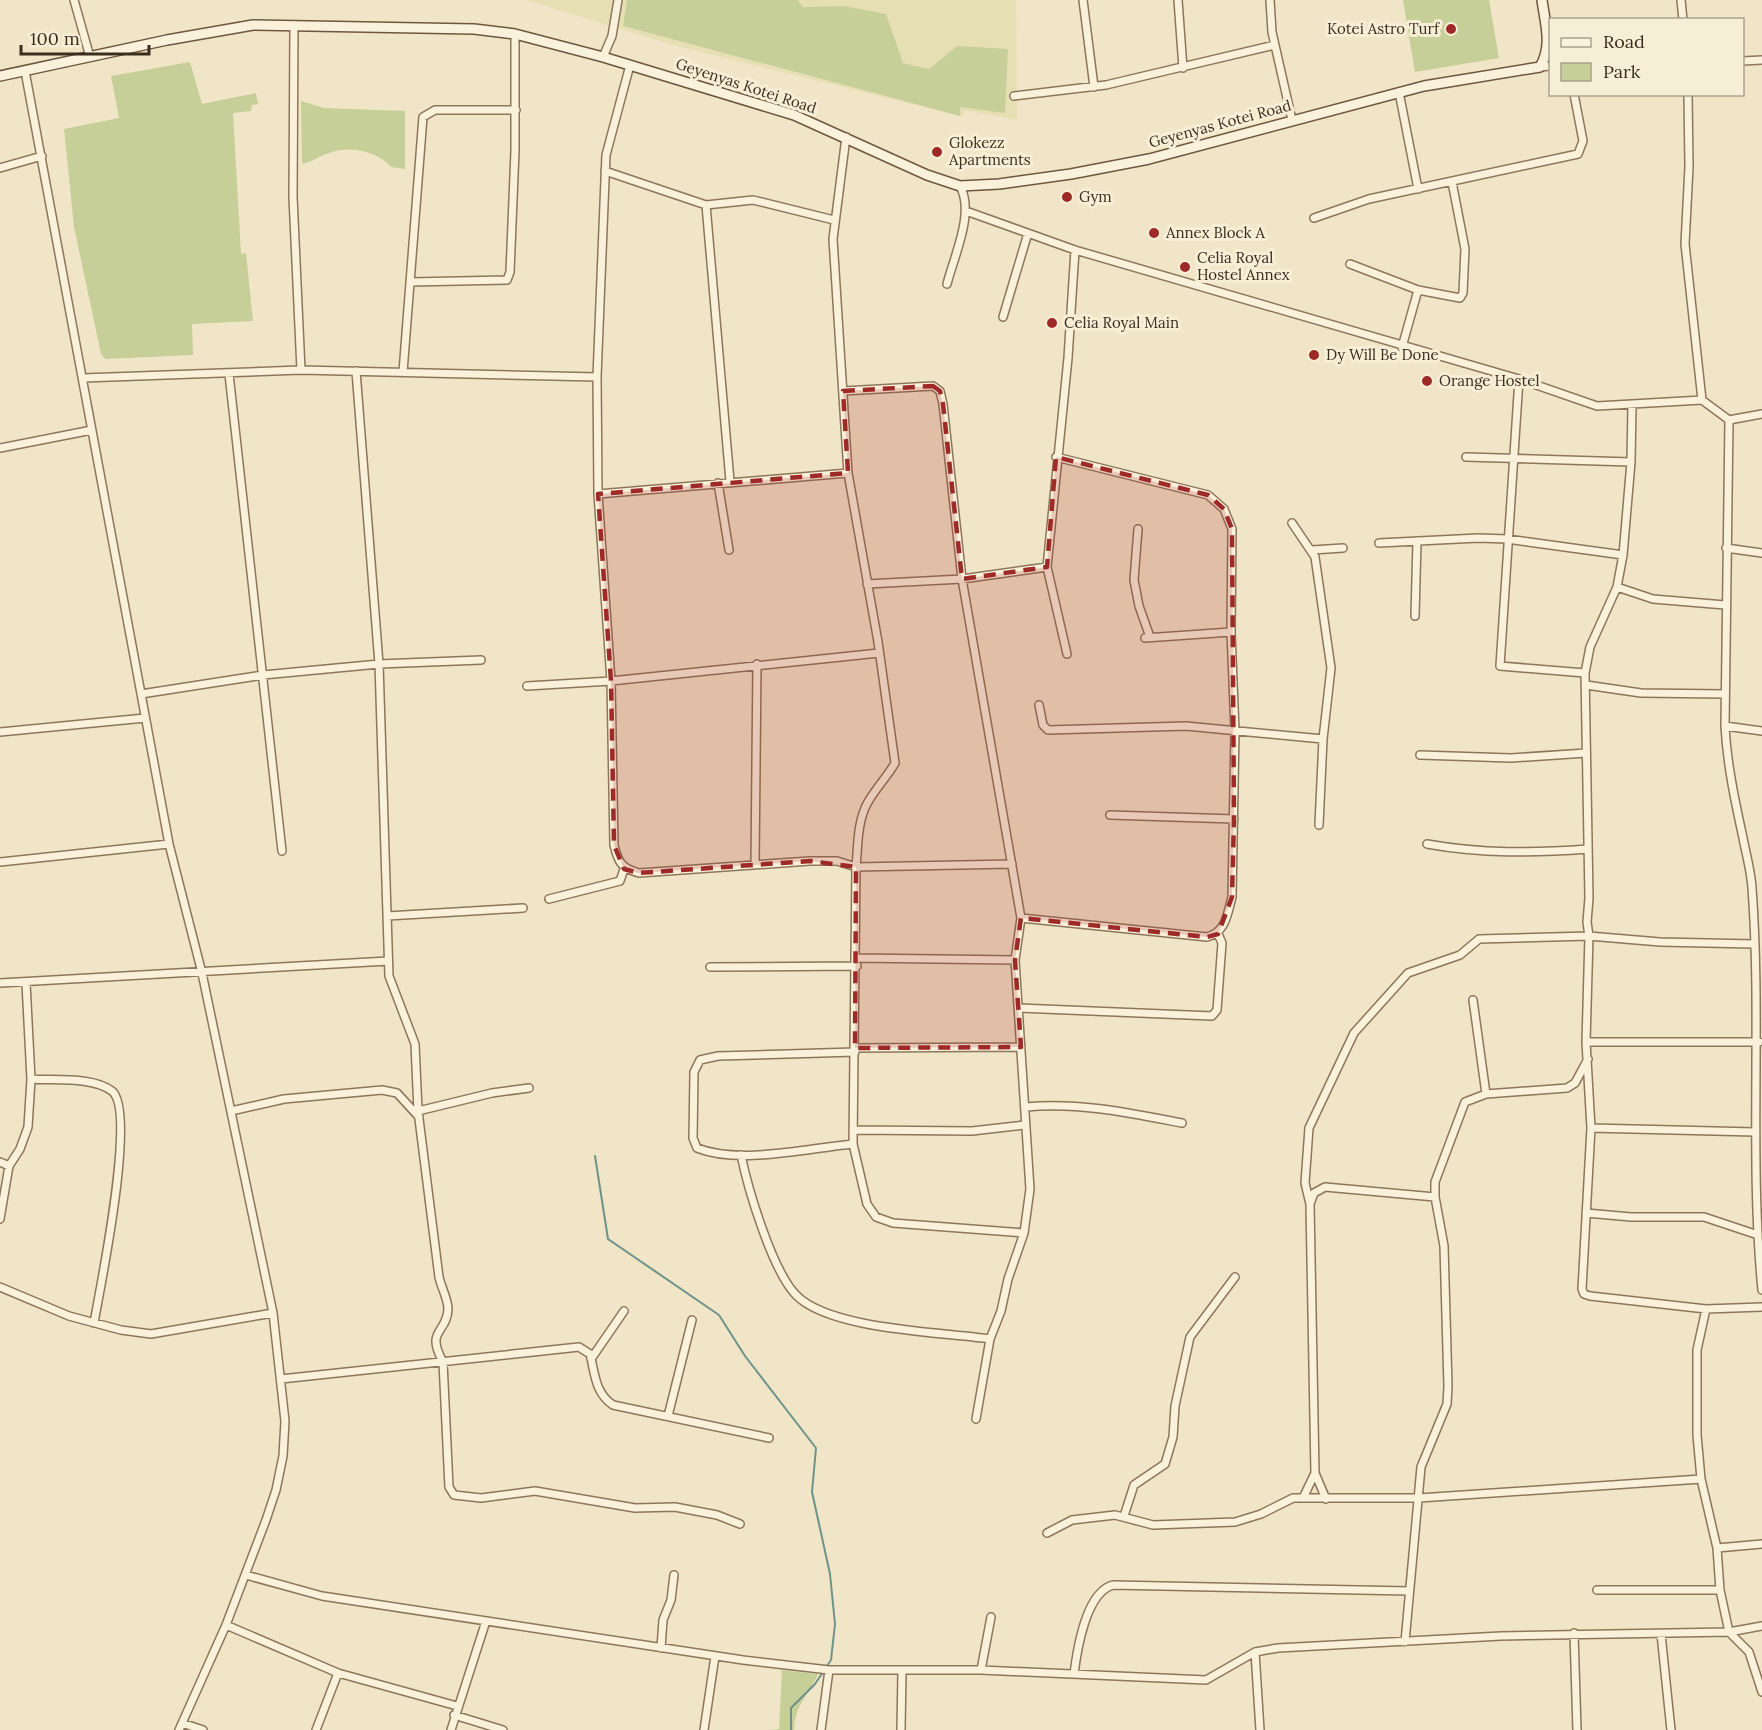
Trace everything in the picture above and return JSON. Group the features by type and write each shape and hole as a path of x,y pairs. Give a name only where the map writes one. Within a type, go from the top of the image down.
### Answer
{"street":[{"path":"74,0 90,57"},
{"path":"603,57 612,36 618,0"},
{"path":"1083,0 1095,87"},
{"path":"1178,0 1183,68"},
{"path":"1270,0 1275,45 1292,120"},
{"path":"1540,67 1547,55 1548,44 1542,0"},
{"path":"1681,0 1683,18"},
{"name":"Geyenyas Kotei Road","path":"0,76 253,25 474,29 515,34 603,57 794,115 935,179 960,186 999,184 1149,159 1399,92 1540,67"},
{"path":"294,25 293,197 301,370"},
{"path":"410,282 507,280 511,261 516,110 515,34"},
{"path":"1014,96 1095,87 1275,45"},
{"path":"1744,61 1762,60"},
{"path":"630,65 610,136 605,171 597,377 598,494 611,681 614,845 618,861 624,869 639,873 755,864 837,861 856,867 1012,864"},
{"path":"1540,67 1549,66"},
{"path":"26,71 145,718 170,844 202,972 273,1313 281,1379 285,1421 283,1456 276,1490 226,1626 180,1726 203,1730"},
{"path":"1399,92 1418,189"},
{"path":"1314,218 1369,199 1578,154 1583,141 1574,96"},
{"path":"1688,96 1689,168 1685,244 1702,400"},
{"path":"404,372 423,117 435,110 516,110"},
{"path":"846,137 833,239 848,473 879,653 895,763 886,780 868,802 860,823 856,867 857,962 853,1144 867,1204 876,1217 893,1223 1024,1233"},
{"path":"0,168 42,156"},
{"path":"605,171 706,205 753,200 834,220"},
{"path":"1350,264 1418,290 1455,299 1464,292 1466,249 1452,182"},
{"path":"947,284 966,211 965,195 960,186"},
{"path":"706,205 730,482"},
{"path":"966,211 1075,250 1402,347 1519,379 1597,405 1702,400 1729,420 1762,414"},
{"path":"1003,317 1028,233"},
{"path":"1067,654 1047,567 1056,457 1068,358 1075,250"},
{"path":"1402,347 1418,290"},
{"path":"83,378 301,370 597,377"},
{"path":"356,371 379,664 388,961 392,984 415,1044 418,1114 439,1277 447,1303 447,1316 435,1334 435,1346 443,1362 449,1487 454,1495 481,1498 535,1491 635,1508 675,1508 717,1515 740,1524"},
{"path":"229,374 282,851"},
{"path":"1519,379 1500,666 1586,673"},
{"path":"843,391 933,386 940,391 962,579 1021,918 1015,960 1026,1107 1024,1125 1030,1188 1024,1233 1008,1280 1001,1311 990,1339 976,1419"},
{"path":"1632,405 1631,462 1623,555 1617,587 1590,647 1586,673 1587,922 1589,936 1586,1042 1591,1128 1584,1294 1706,1309 1762,1307"},
{"path":"1729,420 1725,726 1727,761 1752,885 1760,1042 1755,1132 1762,1290"},
{"path":"0,448 92,430"},
{"path":"1019,1008 1212,1016 1217,1010 1221,952 1218,934 1225,923 1232,897 1234,730 1231,632 1232,529 1224,509 1208,495 1056,457"},
{"path":"1466,457 1631,462"},
{"path":"598,494 848,473"},
{"path":"718,483 729,550"},
{"path":"1292,523 1312,549 1317,563 1331,668 1323,739 1318,825"},
{"path":"1138,529 1134,580 1148,638 1231,632"},
{"path":"1379,543 1507,540 1623,555"},
{"path":"1415,616 1417,542"},
{"path":"1312,549 1343,548"},
{"path":"1726,548 1762,553"},
{"path":"867,584 962,579 1047,567"},
{"path":"1617,587 1653,600 1725,605"},
{"path":"527,686 611,681 879,653"},
{"path":"141,694 263,675 379,664 481,660"},
{"path":"755,864 757,664"},
{"path":"1586,685 1641,693 1725,694"},
{"path":"1039,705 1043,725 1048,730 1186,726 1323,739"},
{"path":"0,732 145,718"},
{"path":"1725,726 1762,731"},
{"path":"1420,755 1511,758 1586,753"},
{"path":"1110,815 1234,819"},
{"path":"0,862 170,844"},
{"path":"1427,844 1464,850 1521,854 1588,849"},
{"path":"549,899 620,881 624,869"},
{"path":"387,916 523,908"},
{"path":"1021,918 1207,937 1218,934"},
{"path":"1326,1499 1315,1473 1310,1204 1305,1183 1309,1128 1354,1034 1408,973 1460,955 1479,939 1589,936 1660,942 1754,944"},
{"path":"710,967 1015,960"},
{"path":"0,983 388,961"},
{"path":"0,1219 9,1166 20,1149 28,1127 30,1079 26,983"},
{"path":"1473,1000 1486,1094"},
{"path":"1586,1042 1760,1042"},
{"path":"853,1144 741,1155 710,1153 697,1148 693,1138 694,1072 700,1060 718,1056 855,1050 1021,1047"},
{"path":"1405,1642 1421,1467 1447,1404 1444,1246 1435,1197 1435,1182 1459,1111 1465,1102 1486,1094 1567,1088 1575,1083 1588,1058"},
{"path":"30,1079 94,1083 113,1092 119,1103 121,1133 114,1212 94,1323"},
{"path":"418,1114 492,1093 529,1088"},
{"path":"231,1111 284,1099 392,1090 418,1114"},
{"path":"1026,1107 1053,1104 1112,1109 1182,1123"},
{"path":"853,1130 972,1131 1024,1125"},
{"path":"1591,1128 1755,1132"},
{"path":"741,1155 747,1182 777,1264 796,1295 841,1318 898,1328 990,1339"},
{"path":"0,1162 9,1166"},
{"path":"1310,1204 1314,1193 1325,1187 1435,1197"},
{"path":"1586,1213 1631,1217 1704,1217 1759,1241"},
{"path":"1124,1516 1134,1485 1165,1464 1173,1437 1175,1406 1190,1337 1235,1277"},
{"path":"0,1287 69,1316 151,1334 273,1313"},
{"path":"1706,1309 1697,1350 1696,1435 1701,1479 1717,1548 1720,1590 1729,1632 1749,1652 1762,1692"},
{"path":"591,1359 624,1311"},
{"path":"668,1416 692,1320"},
{"path":"281,1379 579,1347 586,1350 591,1359 603,1398 613,1405 769,1438"},
{"path":"1303,1498 1315,1473"},
{"path":"1047,1533 1072,1520 1124,1516 1153,1525 1235,1522 1261,1514 1281,1502 1303,1498 1419,1498 1701,1479"},
{"path":"1717,1548 1762,1544"},
{"path":"246,1575 322,1596 715,1656 829,1670 981,1670 1206,1680 1255,1652 1278,1648 1574,1633 1729,1632 1762,1626"},
{"path":"661,1648 663,1620 671,1600 674,1575"},
{"path":"1074,1674 1087,1616 1101,1592 1113,1585 1409,1591"},
{"path":"1597,1590 1720,1590"},
{"path":"981,1670 991,1617"},
{"path":"451,1730 486,1621"},
{"path":"226,1626 338,1673 457,1706"},
{"path":"1574,1633 1577,1730"},
{"path":"1661,1634 1671,1730"},
{"path":"1255,1652 1260,1730"},
{"path":"704,1730 715,1656"},
{"path":"821,1730 829,1670"},
{"path":"902,1730 903,1671"},
{"path":"316,1730 338,1673"},
{"path":"454,1715 503,1730"}],"highlighted area":[{"path":"933,386 940,391 943,404 962,579 1047,567 1056,457 1208,495 1224,509 1232,529 1234,819 1232,897 1218,934 1207,937 1021,918 1015,960 1021,1047 855,1048 856,867 810,861 639,873 624,869 614,845 611,681 598,494 848,473 843,391"}],"shaded area":[{"path":"526,0 627,0 623,26 959,116 957,46 929,69 903,63 844,6 803,7 798,0 1016,0 1017,120 964,110 963,117 670,44"}],"green space":[{"path":"627,0 798,0 803,7 844,6 886,14 903,63 929,69 957,46 1008,49 1005,113 960,107 960,116 623,26"},
{"name":"Kotei Astro Turf","path":"1403,0 1489,0 1499,58 1415,72"},
{"path":"190,62 202,104 256,93 258,104 252,105 251,111 233,113 241,254 246,253 253,321 192,324 193,355 105,359 101,354 74,227 64,129 119,118 111,76"},
{"path":"301,101 324,108 405,111 405,169 391,167 371,153 354,150 325,154 302,164"},
{"path":"782,1670 818,1674 799,1707 794,1730 769,1730 779,1729"}],"waterway":[{"path":"595,1156 608,1239 719,1315 745,1356 816,1448 812,1492 830,1574 835,1624 831,1660 815,1684 791,1708 791,1730"}],"place":[{"name":"Kotei Astro Turf","path":"1451,29"},
{"name":"Glokezz Apartments","path":"937,152"},
{"name":"Gym","path":"1067,197"},
{"name":"Annex Block A","path":"1154,233"},
{"name":"Celia Royal Hostel Annex","path":"1185,267"},
{"name":"Celia Royal Main","path":"1052,323"},
{"name":"Dy Will Be Done","path":"1314,355"},
{"name":"Orange Hostel","path":"1427,381"}]}
